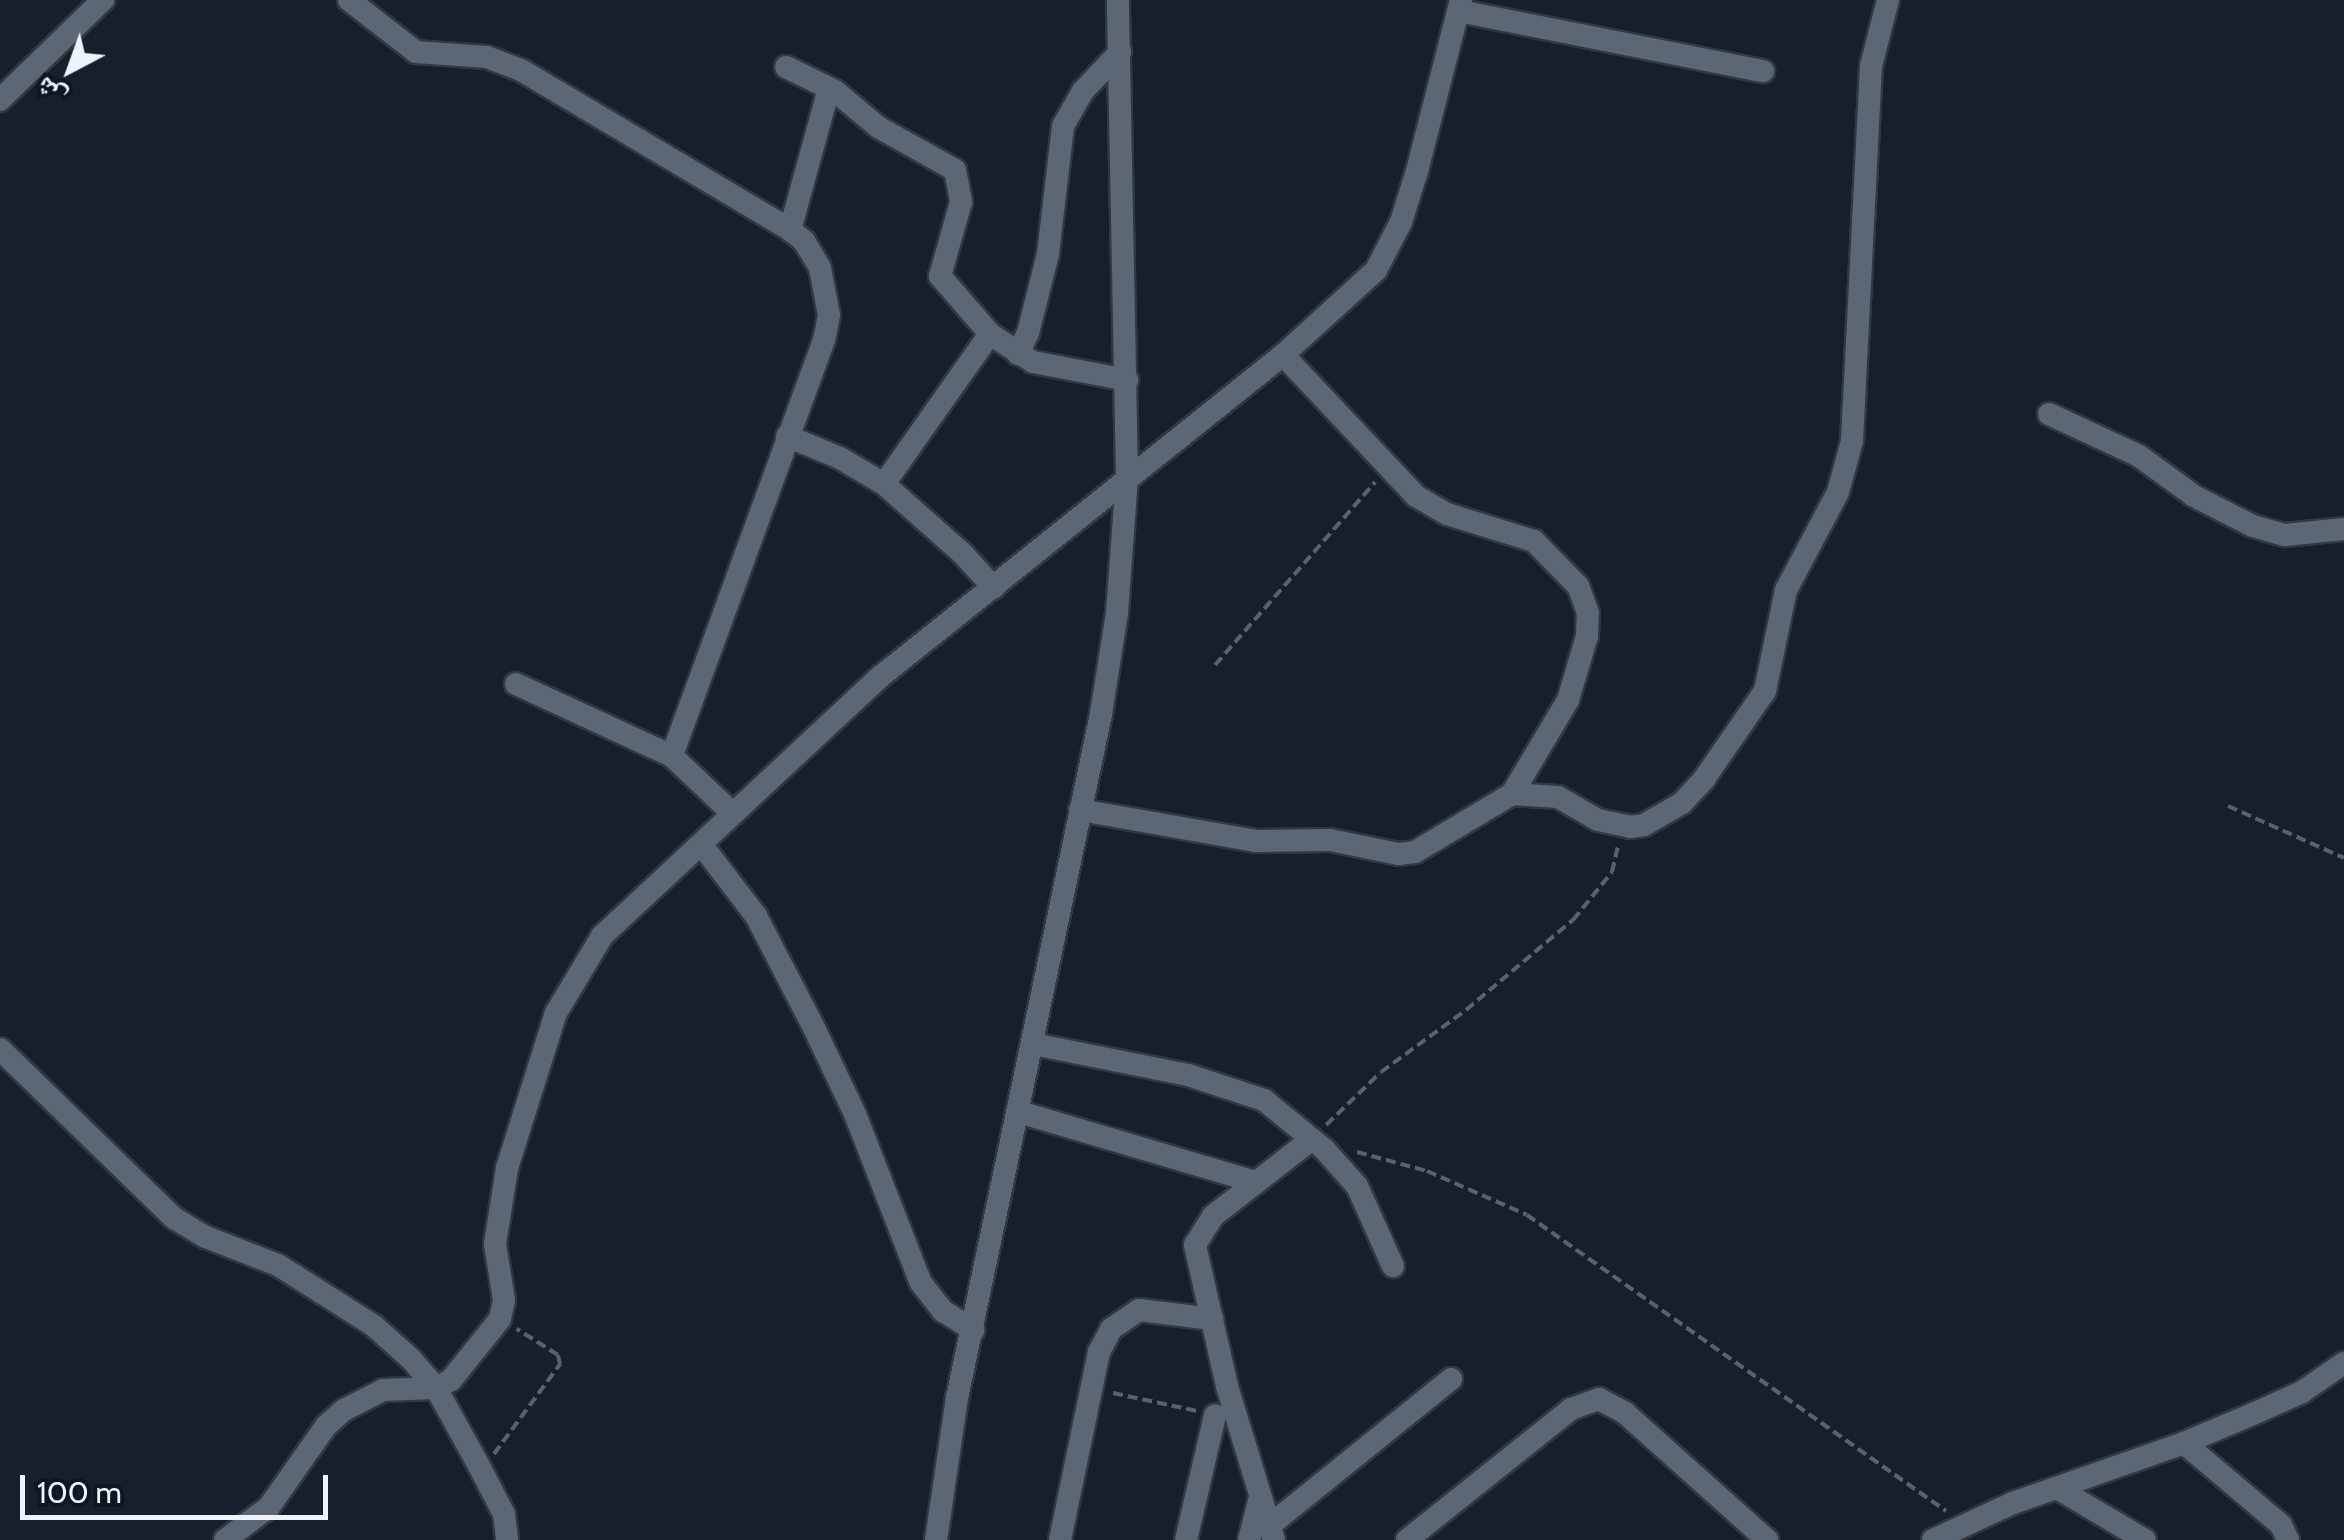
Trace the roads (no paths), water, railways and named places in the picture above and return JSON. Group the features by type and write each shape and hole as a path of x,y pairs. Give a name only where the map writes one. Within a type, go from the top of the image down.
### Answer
{"street":[{"path":"0,100 103,0"},
{"path":"350,0 416,52 487,57 521,70 790,230 804,241 820,268 829,314 824,340 672,756"},
{"path":"936,1540 957,1398 1033,1044 1117,613 1127,477 1118,0"},
{"path":"1512,794 1558,797 1618,826 1644,825 1682,803 1725,753 1759,704 1786,590 1846,470 1856,410 1857,288 1871,66 1888,0"},
{"path":"225,1540 269,1508 326,1426 344,1410 383,1390 436,1388 463,1370 500,1318 504,1300 494,1244 507,1168 560,1002 602,936 880,677 1284,354 1376,270 1392,244 1418,171 1460,6 1763,71"},
{"path":"1018,354 1028,333 1048,254 1063,126 1083,91 1120,52"},
{"path":"786,67 829,88 878,127 955,170 960,202 940,276 990,334 1018,354 1051,367 1127,380"},
{"path":"790,230 829,88"},
{"path":"884,484 990,334"},
{"path":"1080,810 1255,841 1330,840 1399,854 1429,846 1512,794 1553,727 1581,665 1587,636 1585,601 1578,586 1534,541 1434,508 1388,467 1284,354"},
{"path":"2049,414 2140,456 2194,496 2253,526 2286,535 2344,529"},
{"path":"787,436 840,458 884,484 948,540 994,588"},
{"path":"516,684 672,756 731,812"},
{"path":"700,844 756,916 815,1030 855,1114 921,1283 944,1311 973,1330"},
{"path":"1033,1044 1188,1075 1264,1100 1318,1145 1358,1186 1394,1266"},
{"path":"0,1049 174,1218 206,1237 278,1265 341,1303 392,1341 436,1388 504,1514 507,1540"},
{"path":"1019,1112 1256,1182"},
{"path":"1318,1145 1256,1182 1213,1216 1197,1237 1199,1272 1271,1533 1451,1380"},
{"path":"1060,1540 1104,1342 1128,1313 1155,1311 1212,1319"},
{"path":"1933,1540 2058,1488 2184,1444 2302,1392 2344,1363"},
{"path":"1407,1540 1571,1409 1599,1400 1625,1413 1767,1540"},
{"path":"1186,1540 1215,1414"},
{"path":"2184,1444 2281,1525 2288,1540"},
{"path":"2058,1488 2144,1540"},
{"path":"1249,1540 1260,1501"}]}
